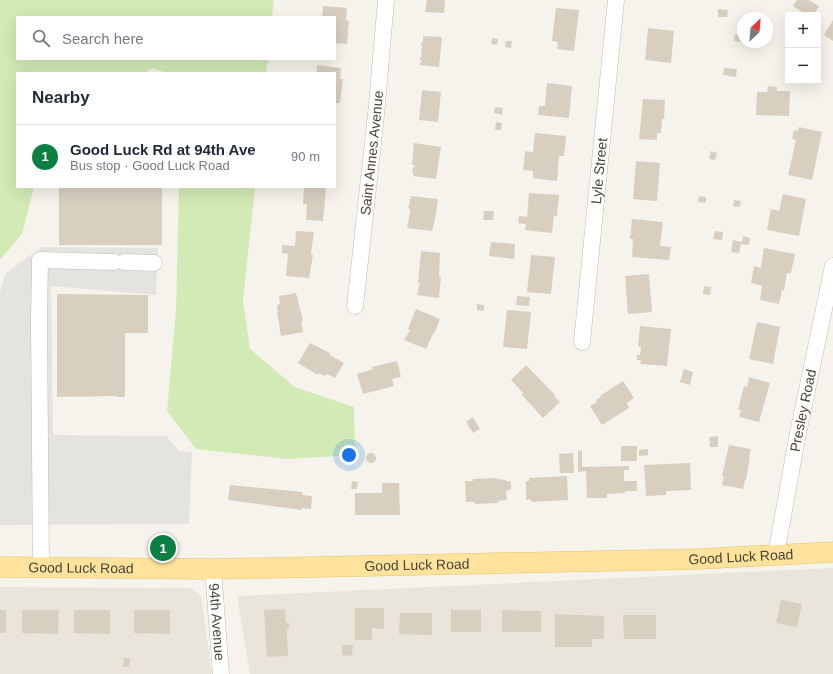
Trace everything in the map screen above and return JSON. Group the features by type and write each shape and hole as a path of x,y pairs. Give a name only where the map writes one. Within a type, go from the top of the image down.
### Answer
{"main road":[{"name":"Good Luck Road","path":"0,567 212,569 698,559 833,552"}],"street":[{"name":"Saint Annes Avenue","path":"356,306 376,116 386,0"},
{"name":"Lyle Street","path":"582,342 616,0"},
{"path":"42,567 39,321 40,260 154,263"},
{"name":"Presley Road","path":"776,555 797,438 833,266"},
{"name":"94th Avenue","path":"212,569 221,674"}],"shaded area":[{"path":"42,247 158,248 156,295 51,286 53,435 166,436 179,451 192,453 189,524 0,525 0,292 6,273"},
{"path":"833,568 833,674 250,674 237,596"},
{"path":"0,587 191,588 201,596 212,674 0,674"}],"green space":[{"path":"0,0 274,0 272,16 16,16 16,60 268,60 266,72 164,72 153,68 145,72 16,72 16,188 34,188 22,234 0,260"},
{"path":"179,188 255,188 243,301 250,349 295,387 354,407 355,455 287,459 196,449 167,411 176,310"}],"building":[{"path":"427,0 445,0 444,13 425,12"},
{"path":"797,0 809,0 819,6 816,12 802,12 793,6"},
{"path":"323,6 347,8 346,20 349,21 347,44 336,43 336,16 322,16"},
{"path":"556,8 579,10 574,51 557,49 558,42 552,41"},
{"path":"718,9 728,10 727,17 718,17"},
{"path":"833,20 833,41 824,35"},
{"path":"648,28 674,31 671,63 645,60"},
{"path":"735,34 737,34 737,41 734,41"},
{"path":"423,36 442,37 439,67 420,65 420,57 422,57 421,42 423,42"},
{"path":"492,38 498,39 497,45 491,44"},
{"path":"506,41 512,41 511,48 505,47"},
{"path":"317,65 341,68 340,79 343,79 340,103 336,103 336,72 316,72"},
{"path":"724,68 737,69 736,77 723,75"},
{"path":"547,83 572,86 569,118 538,115 539,106 545,106"},
{"path":"768,86 777,87 777,91 790,91 789,116 756,115 757,92 767,92"},
{"path":"422,90 441,92 438,122 419,120"},
{"path":"643,99 665,100 664,119 662,118 661,133 657,133 657,140 639,139"},
{"path":"495,107 503,108 502,115 494,113"},
{"path":"496,122 502,123 501,130 495,130"},
{"path":"799,127 822,132 812,180 788,175 796,140 792,139 794,130 798,131"},
{"path":"535,133 566,136 564,156 559,156 557,181 533,178 533,171 523,170 525,151 533,152"},
{"path":"414,143 441,147 436,179 413,176 413,167 414,168 415,165 412,165"},
{"path":"711,151 717,153 715,160 709,159"},
{"path":"636,161 660,163 657,201 633,199"},
{"path":"59,188 162,188 162,245 59,245"},
{"path":"304,188 326,188 323,221 306,220 307,204 303,204"},
{"path":"529,193 559,195 557,216 554,216 552,233 525,230 526,224 518,223 519,216 527,217"},
{"path":"783,194 806,199 799,236 767,230 771,209 779,211"},
{"path":"411,196 438,199 432,231 407,228 410,212 410,209 408,208 410,202 409,199 411,199"},
{"path":"699,196 706,197 706,203 698,202"},
{"path":"734,200 741,201 740,207 733,206"},
{"path":"484,211 494,211 493,220 483,220"},
{"path":"632,219 663,222 660,246 671,247 669,260 632,257 633,239 630,239"},
{"path":"296,231 314,232 311,254 313,255 309,278 286,276 288,254 282,253 282,245 295,246"},
{"path":"715,231 723,232 722,240 713,239"},
{"path":"743,236 750,238 749,245 741,244 739,253 731,252 733,240 742,242"},
{"path":"491,242 515,244 514,259 489,256"},
{"path":"764,248 795,254 791,273 787,273 784,290 782,290 779,304 760,300 762,286 751,283 754,266 761,268"},
{"path":"421,251 440,253 439,276 441,277 439,298 417,295 418,291 419,292 418,290 420,283 418,283"},
{"path":"531,255 555,257 551,294 527,292"},
{"path":"649,274 652,312 628,314 625,276"},
{"path":"704,286 711,287 710,295 703,294"},
{"path":"296,293 303,321 301,321 303,332 281,336 277,312 277,305 280,304 279,296"},
{"path":"57,294 148,295 148,333 125,333 125,397 57,397"},
{"path":"517,296 530,297 529,306 516,305"},
{"path":"477,304 484,305 484,311 477,310"},
{"path":"416,309 440,319 426,349 404,340 410,330 408,329"},
{"path":"507,310 531,312 527,349 503,347"},
{"path":"757,322 780,327 773,364 749,359"},
{"path":"640,326 671,329 667,366 640,364 641,360 637,360 637,355 640,355 641,347 638,346"},
{"path":"310,343 330,353 330,355 344,363 335,378 327,374 325,376 319,373 318,375 298,363"},
{"path":"397,361 401,377 392,379 394,386 363,394 357,374 373,369 372,367"},
{"path":"526,365 560,402 543,418 521,394 523,393 511,380"},
{"path":"684,369 693,372 690,385 680,382"},
{"path":"749,377 770,383 759,422 739,417 741,410 738,410 744,386 747,387"},
{"path":"623,381 634,398 627,403 629,408 602,425 590,406 597,402 596,400 601,397 600,396"},
{"path":"473,417 480,429 473,433 466,422"},
{"path":"718,436 718,447 710,447 709,437"},
{"path":"729,445 751,449 743,489 722,485 724,477 722,476"},
{"path":"621,446 637,446 637,461 621,461"},
{"path":"648,449 648,455 639,456 639,450"},
{"path":"582,450 582,467 629,466 629,470 624,470 624,481 637,481 637,491 607,494 607,498 587,498 586,471 578,472 578,451"},
{"path":"369,453 373,453 375,454 375,462 369,463 366,460 366,456"},
{"path":"573,453 574,473 560,473 559,454"},
{"path":"690,463 691,490 666,491 666,495 646,496 644,465"},
{"path":"567,476 568,500 531,502 531,499 526,500 526,481 529,481 529,478"},
{"path":"497,478 511,482 511,489 506,491 507,500 498,501 498,503 475,504 475,502 466,502 465,481 473,481 473,479"},
{"path":"352,481 358,482 357,489 351,489"},
{"path":"382,483 399,483 400,515 355,515 355,493 382,493"},
{"path":"230,485 303,492 302,495 312,496 311,509 302,508 302,510 228,500"},
{"path":"781,600 802,604 797,627 776,623"},
{"path":"355,608 384,608 384,629 372,628 372,640 355,640"},
{"path":"285,609 286,623 289,623 289,629 287,629 288,656 267,657 264,610"},
{"path":"0,610 6,610 6,633 0,633"},
{"path":"22,610 59,610 58,634 22,633"},
{"path":"74,610 110,610 110,634 74,633"},
{"path":"134,610 170,610 170,634 134,633"},
{"path":"451,610 481,610 481,632 451,632"},
{"path":"502,610 541,611 541,632 502,632"},
{"path":"400,613 432,613 432,635 399,634"},
{"path":"555,614 604,616 604,639 592,639 592,647 555,647"},
{"path":"623,615 656,615 656,639 624,639"},
{"path":"342,645 353,645 352,656 342,655"},
{"path":"124,658 130,658 129,667 123,667"}],"place":[{"name":"Good Luck Rd at 94th Ave","path":"163,548"}]}
